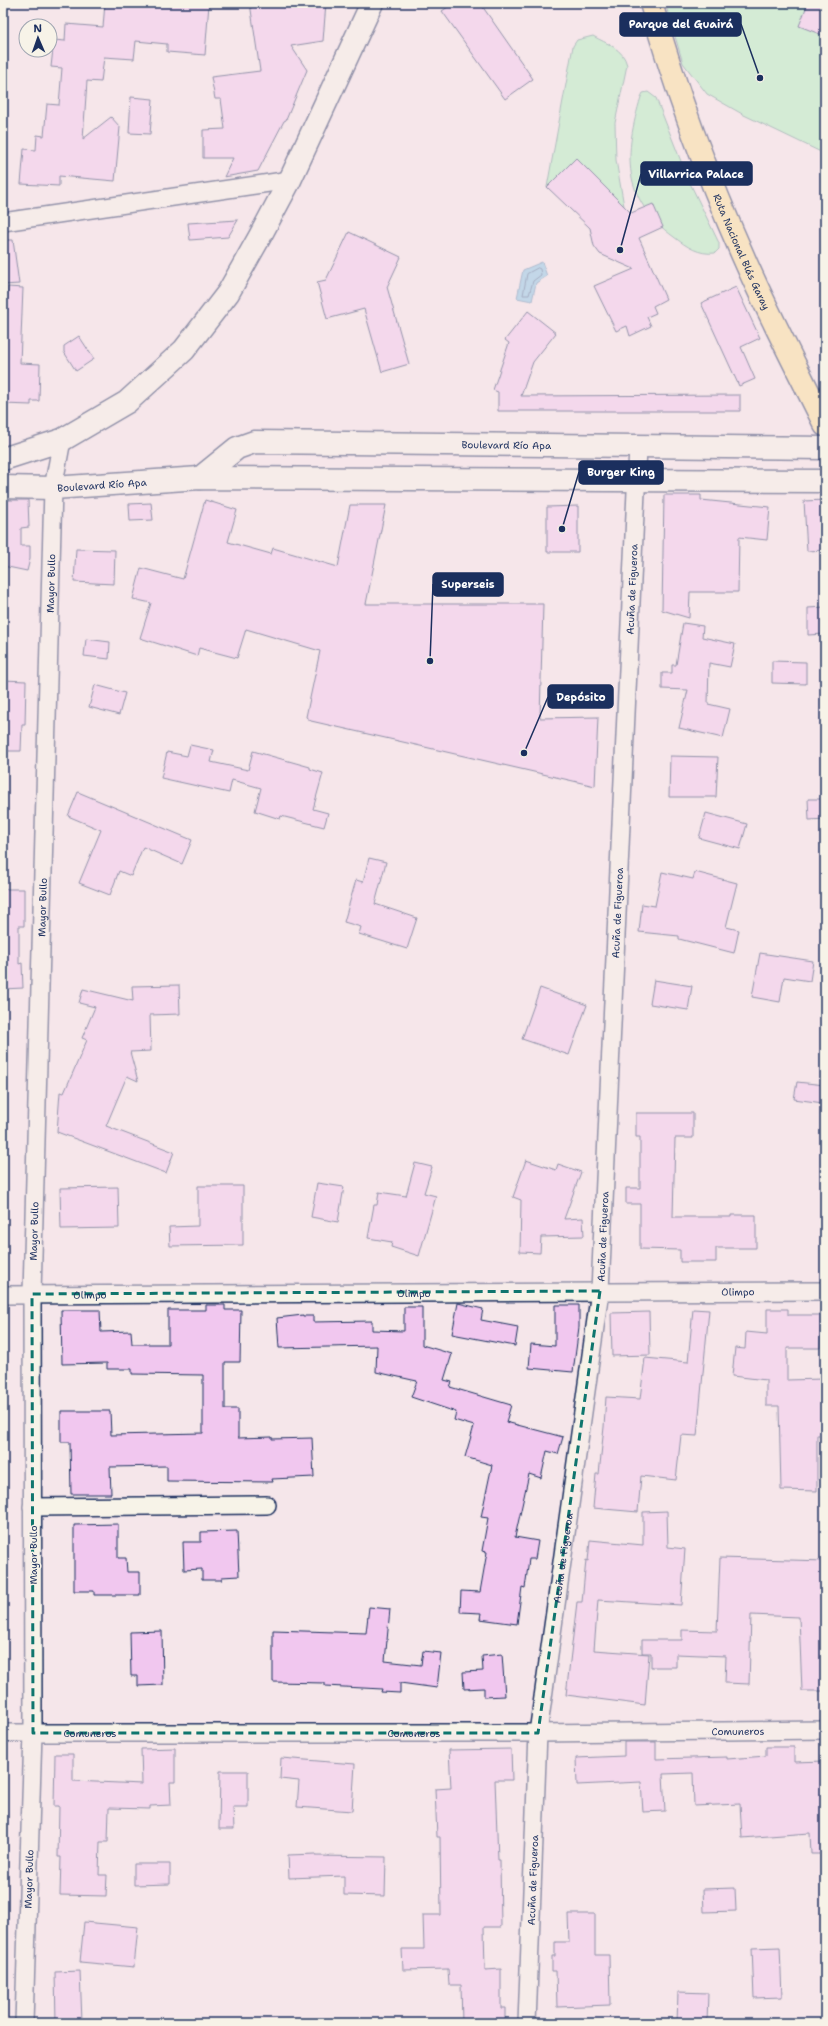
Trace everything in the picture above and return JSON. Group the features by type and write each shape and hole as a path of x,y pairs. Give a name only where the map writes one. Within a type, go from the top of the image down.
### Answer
{"highway":[{"name":"Ruta Nacional Blás Garay","path":"651,3 665,52 712,185 747,266 825,425"}],"main road":[{"path":"3,459 62,440 127,402 184,350 228,293 290,180 372,3"},
{"name":"Boulevard Río Apa","path":"200,478 237,448 254,442 825,448"},
{"name":"Boulevard Río Apa","path":"3,487 53,488 200,478 825,481"}],"street":[{"path":"3,222 290,180"},
{"name":"Mayor Bullo","path":"24,2023 33,1732 32,1294 53,488 62,440"},
{"name":"Acuña de Figueroa","path":"527,2023 538,1733 600,1291 638,447"},
{"name":"Olimpo","path":"3,1295 825,1291"},
{"path":"32,1507 267,1505"},
{"name":"Comuneros","path":"3,1732 538,1733 825,1730"}],"highlighted area":[{"path":"600,1291 538,1733 33,1733 32,1294"}],"green space":[{"path":"665,3 825,3 825,154 744,115 707,94 683,63"},
{"path":"593,36 618,50 625,59 627,65 615,123 616,160 624,206 576,158 547,187 573,46 577,40"},
{"path":"648,92 656,98 688,179 719,243 719,249 715,253 704,253 693,250 674,237 657,222 644,207 636,191 631,174 630,156 632,137 635,118 641,97 643,93"}],"water":[{"path":"542,262 547,276 536,283 532,301 517,298 523,270"}],"building":[{"path":"105,3 146,6 146,3 209,4 205,55 167,52 167,44 136,41 134,59 104,57 101,82 87,81 83,139 111,117 120,127 115,181 59,176 59,186 21,184 24,149 36,150 37,135 44,136 47,104 59,105 62,68 51,67 52,58 58,58 58,40 65,41 66,24 103,27"},
{"path":"250,3 326,3 323,41 291,46 307,70 286,120 284,121 258,171 224,177 233,158 203,158 203,130 225,129 221,99 215,99 211,77 260,71"},
{"path":"454,3 480,3 533,79 505,99 442,11"},
{"path":"808,3 825,3 825,36 799,26"},
{"path":"131,97 153,99 150,134 129,133"},
{"path":"576,158 631,213 653,204 663,227 639,238 666,299 653,306 656,313 647,317 651,326 630,336 627,326 616,331 594,286 634,269 600,254 594,246 590,228 547,187"},
{"path":"238,220 228,237 190,240 188,223"},
{"path":"349,232 401,257 387,287 409,364 382,372 364,309 327,319 317,282 326,280"},
{"path":"3,240 13,240 19,284 3,285"},
{"path":"8,287 23,288 20,363 40,364 39,401 31,401 31,405 3,404 3,365"},
{"path":"736,287 760,338 741,347 755,379 739,386 701,303"},
{"path":"528,311 556,333 533,362 521,396 740,395 740,411 498,411 498,392 493,390 509,343 505,340"},
{"path":"79,336 94,359 76,371 64,352 64,346"},
{"path":"664,495 701,495 701,500 770,507 767,540 739,537 738,592 690,592 689,618 662,610"},
{"path":"3,500 28,500 29,527 21,528 21,546 30,546 30,559 27,571 3,566 3,550 5,551"},
{"path":"205,500 237,510 228,542 271,554 273,548 338,567 350,505 386,505 366,604 543,604 540,718 598,717 595,786 311,721 306,717 320,651 246,629 237,658 199,648 197,656 140,638 151,603 133,599 141,568 183,579"},
{"path":"825,500 825,550 807,551 804,501"},
{"path":"151,503 153,520 130,521 129,504"},
{"path":"578,506 578,552 547,552 547,507"},
{"path":"76,549 115,550 114,584 74,582"},
{"path":"825,607 825,634 808,635 808,608"},
{"path":"683,623 703,626 702,637 735,644 730,667 709,663 708,704 730,709 723,738 679,728 688,690 662,689 662,673 672,673 672,665 676,665"},
{"path":"86,639 110,642 109,659 84,656"},
{"path":"772,661 806,662 806,684 772,683"},
{"path":"3,680 26,681 25,725 22,725 21,751 3,751"},
{"path":"95,685 125,693 119,715 89,707"},
{"path":"190,745 214,750 211,762 248,770 253,751 310,767 310,769 323,773 313,809 328,813 324,827 281,816 280,819 255,811 261,788 232,780 229,793 161,778 167,752 187,756"},
{"path":"670,756 718,757 716,797 669,797"},
{"path":"78,792 192,840 182,864 143,847 131,876 119,871 110,895 79,883 101,830 68,816"},
{"path":"808,799 825,799 825,819 809,820"},
{"path":"706,813 747,824 740,849 699,838"},
{"path":"369,858 386,862 375,904 417,918 407,949 359,934 361,927 344,922 356,880 363,882"},
{"path":"662,872 693,879 695,872 737,883 726,927 739,930 734,953 679,939 679,936 639,932 642,904 655,906"},
{"path":"3,889 24,889 24,926 19,926 19,964 22,963 23,988 3,989"},
{"path":"760,953 813,961 810,981 784,977 780,1002 752,997"},
{"path":"654,980 692,986 688,1010 650,1004"},
{"path":"179,985 180,1014 150,1015 151,1051 130,1052 138,1081 127,1076 106,1126 174,1152 166,1173 57,1132 60,1092 64,1093 87,1040 82,1038 95,1007 79,1003 83,989 133,1001 132,986"},
{"path":"540,988 587,1005 569,1055 522,1039"},
{"path":"797,1082 825,1085 823,1103 794,1099"},
{"path":"636,1113 693,1113 693,1138 675,1138 673,1217 731,1217 731,1215 756,1215 756,1248 716,1248 716,1262 680,1262 680,1250 640,1249 640,1204 626,1204 626,1188 640,1188 640,1137 636,1137"},
{"path":"526,1160 556,1170 558,1164 581,1172 564,1219 583,1218 584,1236 541,1237 540,1253 520,1252 521,1200 513,1197"},
{"path":"415,1163 432,1167 424,1193 436,1196 419,1256 391,1247 392,1242 368,1238 374,1205 377,1205 379,1192 406,1196"},
{"path":"317,1183 344,1187 338,1222 311,1217"},
{"path":"198,1186 243,1186 243,1245 170,1246 169,1227 198,1226"},
{"path":"118,1187 119,1228 61,1229 60,1188"},
{"path":"458,1303 483,1309 481,1320 518,1327 515,1346 452,1334"},
{"path":"206,1305 225,1305 225,1310 241,1310 240,1362 225,1362 225,1409 238,1409 238,1438 312,1438 314,1477 272,1479 273,1482 167,1481 167,1466 110,1467 111,1494 71,1494 70,1442 61,1442 61,1411 110,1411 111,1435 203,1433 203,1375 132,1374 132,1369 107,1369 107,1363 62,1364 61,1310 100,1310 101,1332 131,1331 132,1344 168,1344 168,1310 206,1310"},
{"path":"555,1305 579,1305 579,1327 573,1372 529,1368 531,1344 555,1346"},
{"path":"404,1307 422,1307 422,1345 452,1354 444,1380 452,1382 450,1387 511,1405 506,1422 563,1437 558,1454 547,1451 541,1478 529,1474 515,1537 538,1541 535,1559 529,1559 525,1588 522,1587 517,1624 480,1619 481,1613 460,1612 461,1591 480,1592 487,1552 482,1551 488,1518 481,1517 492,1465 465,1457 474,1426 454,1420 456,1412 411,1397 417,1381 376,1372 377,1346 279,1348 277,1318 303,1315 313,1316 313,1322 372,1321 372,1330 404,1331"},
{"path":"693,1309 709,1310 697,1436 681,1435 676,1480 641,1476 638,1512 593,1508 596,1474 599,1474 606,1397 640,1399 645,1358 688,1362"},
{"path":"767,1309 788,1309 788,1315 821,1315 820,1348 787,1348 787,1380 823,1379 825,1435 817,1435 817,1491 781,1490 779,1406 766,1406 766,1380 732,1376 735,1348 745,1349 746,1332 767,1334"},
{"path":"649,1312 650,1355 612,1356 611,1313"},
{"path":"667,1511 668,1547 685,1549 681,1605 598,1600 594,1650 649,1654 645,1705 566,1695 577,1602 582,1602 586,1560 588,1561 590,1540 643,1545 643,1512"},
{"path":"118,1524 118,1558 126,1558 127,1572 140,1572 140,1595 94,1595 94,1591 74,1591 74,1525"},
{"path":"237,1531 239,1576 222,1577 222,1580 202,1580 202,1569 184,1570 183,1542 201,1542 201,1532"},
{"path":"720,1558 825,1561 825,1691 802,1691 799,1617 751,1615 749,1684 725,1683 726,1656 676,1654 676,1667 651,1667 651,1653 642,1653 642,1640 682,1640 682,1630 717,1631"},
{"path":"369,1607 390,1609 385,1661 421,1665 423,1651 441,1653 437,1688 400,1683 400,1693 381,1692 382,1689 325,1686 325,1683 273,1682 273,1630 366,1633"},
{"path":"162,1631 163,1685 138,1686 138,1676 131,1676 130,1632"},
{"path":"502,1654 505,1696 484,1697 484,1688 464,1689 463,1672 483,1671 482,1656"},
{"path":"624,1742 656,1742 656,1759 727,1757 727,1759 766,1756 766,1747 794,1747 794,1762 825,1761 825,1854 811,1854 810,1833 742,1838 740,1804 694,1806 693,1773 663,1774 665,1811 643,1812 641,1782 577,1785 576,1758 624,1756"},
{"path":"175,1748 175,1782 170,1782 171,1805 150,1806 150,1809 109,1808 108,1842 100,1842 99,1875 107,1875 106,1896 60,1895 61,1857 58,1857 59,1806 54,1806 55,1754 73,1754 73,1781 142,1784 141,1749"},
{"path":"511,1749 512,1780 495,1780 498,1860 500,1860 501,1927 484,1927 485,1970 501,1969 501,2008 505,2008 505,2023 462,2023 461,1985 449,1985 448,1969 403,1970 402,1949 424,1949 423,1915 441,1915 440,1837 437,1837 435,1789 451,1788 449,1750"},
{"path":"281,1758 355,1764 352,1811 297,1807 299,1781 280,1779"},
{"path":"220,1771 248,1771 248,1807 233,1807 234,1829 219,1829"},
{"path":"316,1854 316,1856 386,1857 385,1896 344,1895 344,1876 289,1878 288,1855"},
{"path":"134,1864 170,1864 170,1884 134,1885"},
{"path":"735,1888 736,1911 704,1912 703,1889"},
{"path":"568,1914 595,1914 595,1955 609,1955 610,2005 557,2007 556,1971 552,1971 552,1956 555,1956 555,1942 569,1942"},
{"path":"84,1922 138,1927 134,1967 80,1962"},
{"path":"780,1947 782,1997 754,1998 752,1948"},
{"path":"80,1971 82,2022 56,2023 55,1972"},
{"path":"678,1992 708,1993 707,2023 677,2023"}],"place":[{"name":"Parque del Guairá","path":"760,78"},
{"name":"Villarrica Palace","path":"620,250"},
{"name":"Burger King","path":"562,529"},
{"name":"Superseis","path":"430,661"},
{"name":"Depósito","path":"524,753"}]}
